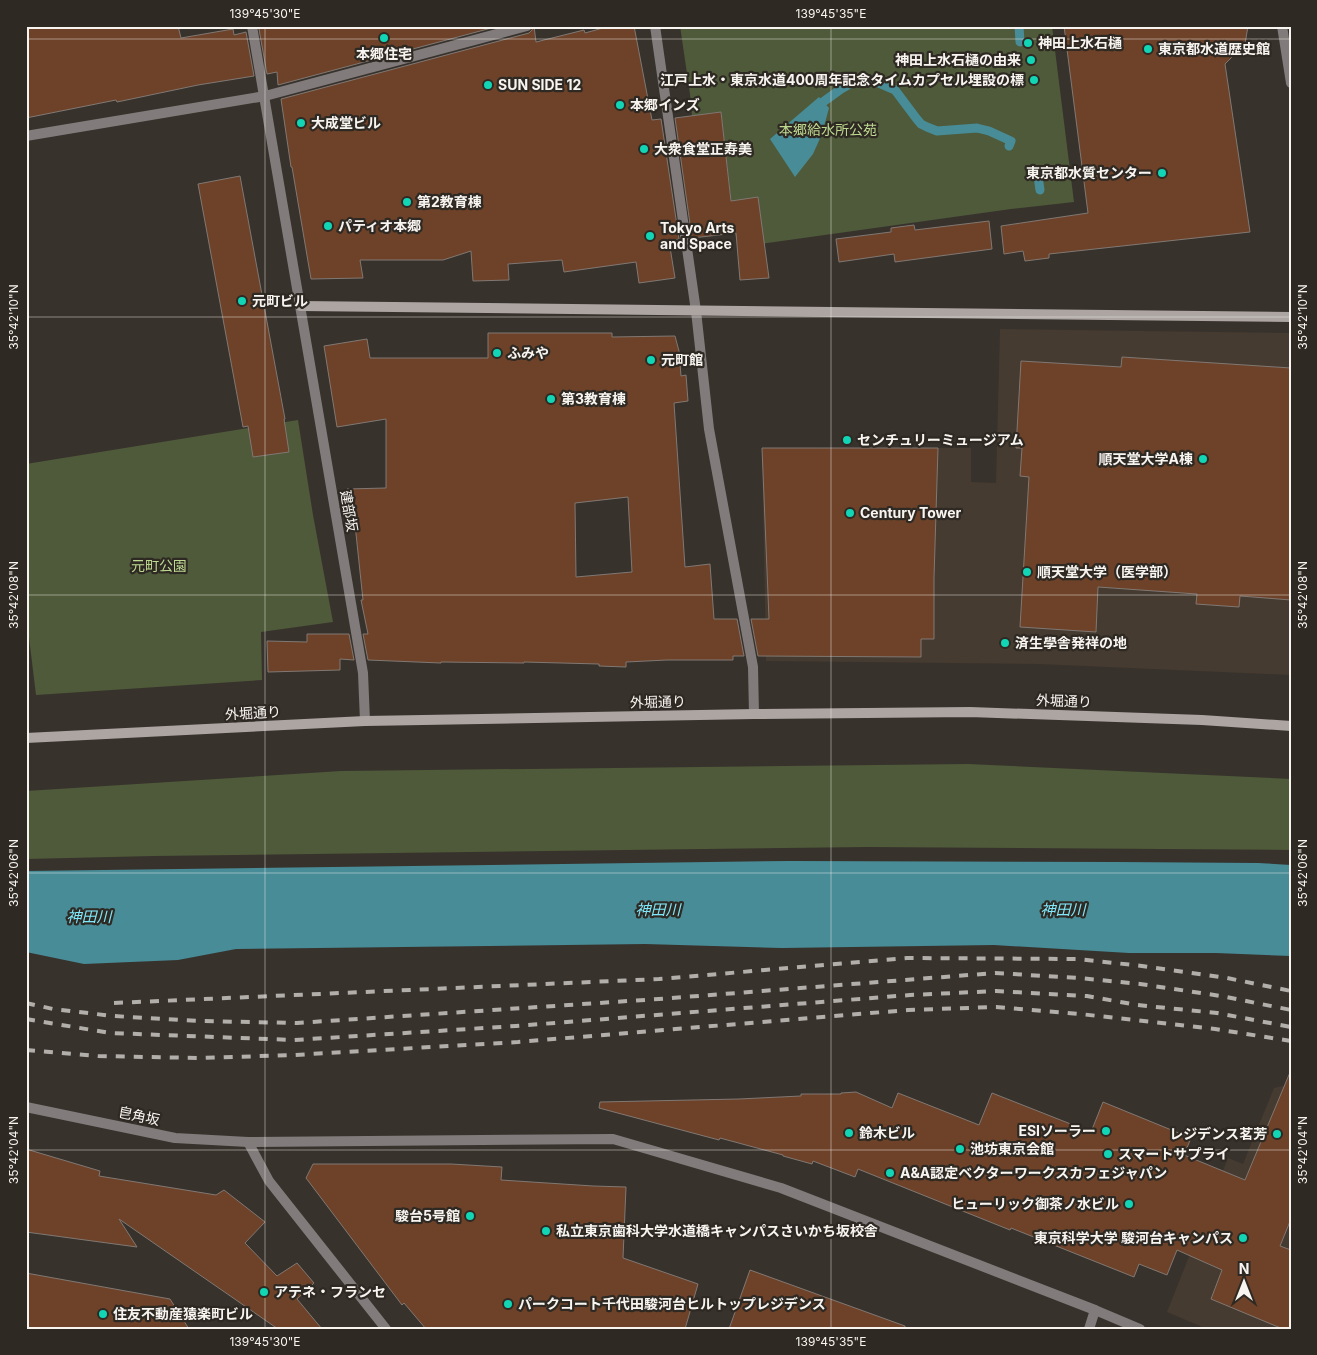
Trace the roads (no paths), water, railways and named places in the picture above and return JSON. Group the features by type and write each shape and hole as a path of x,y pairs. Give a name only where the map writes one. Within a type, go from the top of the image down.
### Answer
{"main road":[{"path":"300,306 1291,317"},
{"name":"外堀通り","path":"26,738 365,721 754,714 970,712 1202,720 1291,726"}],"street":[{"name":"建部坂","path":"252,26 363,673 365,721"},
{"path":"26,136 265,96 527,26"},
{"path":"655,26 696,311 709,429 753,667 754,714"},
{"path":"1282,26 1291,83"},
{"name":"皀角坂","path":"26,1107 175,1138 248,1142 613,1140 781,1188 1140,1329"},
{"path":"248,1142 269,1180 386,1329"},
{"path":"1089,1329 1095,1310"}],"water":[{"path":"819,97 829,108 822,134 813,154 795,177 770,139"},
{"name":"神田川","path":"790,861 1258,863 1291,865 1291,956 1216,953 1129,953 994,945 782,948 645,944 236,949 178,960 84,964 26,952 26,871"}],"waterway":[{"name":"神田上水石樋","path":"1019,26 1020,42"},
{"path":"823,102 855,81 872,80 895,90 921,124 927,127 937,131 977,128 1011,141 1009,146"},
{"name":"神田上水石樋","path":"1038,176 1040,190"}],"railway":[{"path":"114,1003 659,979 907,958 1078,959 1227,978 1291,991"},
{"path":"26,1003 53,1009 113,1016 200,1021 297,1023 659,999 995,973 1140,984 1221,996 1291,1010"},
{"path":"26,1019 110,1033 294,1040 516,1026 910,995 996,991 1087,996 1137,1005 1217,1013 1291,1027"},
{"path":"26,1050 98,1056 200,1058 294,1055 518,1042 908,1010 996,1007 1215,1029 1291,1041"}],"place":[{"name":"本郷住宅","path":"384,38"},
{"name":"神田上水石樋","path":"1028,43"},
{"name":"東京都水道歴史館","path":"1148,49"},
{"name":"神田上水石樋の由来","path":"1031,60"},
{"name":"江戸上水・東京水道400周年記念タイムカプセル埋設の標","path":"1034,80"},
{"name":"SUN SIDE 12","path":"488,85"},
{"name":"本郷インズ","path":"620,105"},
{"name":"大成堂ビル","path":"301,123"},
{"name":"大衆食堂正寿美","path":"644,149"},
{"name":"東京都水質センター","path":"1162,173"},
{"name":"第2教育棟","path":"407,202"},
{"name":"パティオ本郷","path":"328,226"},
{"name":"Tokyo Arts and Space","path":"650,236"},
{"name":"元町ビル","path":"242,301"},
{"name":"ふみや","path":"497,353"},
{"name":"元町館","path":"651,360"},
{"name":"第3教育棟","path":"551,399"},
{"name":"センチュリーミュージアム","path":"847,440"},
{"name":"順天堂大学A棟","path":"1203,459"},
{"name":"Century Tower","path":"850,513"},
{"name":"順天堂大学（医学部）","path":"1027,572"},
{"name":"済生學舎発祥の地","path":"1005,643"},
{"name":"ESIソーラー","path":"1106,1131"},
{"name":"鈴木ビル","path":"849,1133"},
{"name":"レジデンス茗芳","path":"1277,1134"},
{"name":"池坊東京会館","path":"960,1149"},
{"name":"スマートサプライ","path":"1108,1154"},
{"name":"A&A認定ベクターワークスカフェジャパン","path":"890,1173"},
{"name":"ヒューリック御茶ノ水ビル","path":"1129,1204"},
{"name":"駿台5号館","path":"470,1216"},
{"name":"私立東京歯科大学水道橋キャンパスさいかち坂校舎","path":"546,1231"},
{"name":"東京科学大学 駿河台キャンパス","path":"1243,1238"},
{"name":"アテネ・フランセ","path":"264,1292"},
{"name":"パークコート千代田駿河台ヒルトップレジデンス","path":"508,1304"},
{"name":"住友不動産猿楽町ビル","path":"103,1314"}],"park label":[{"name":"本郷給水所公苑","path":"828,130"},
{"name":"元町公園","path":"159,566"}]}
